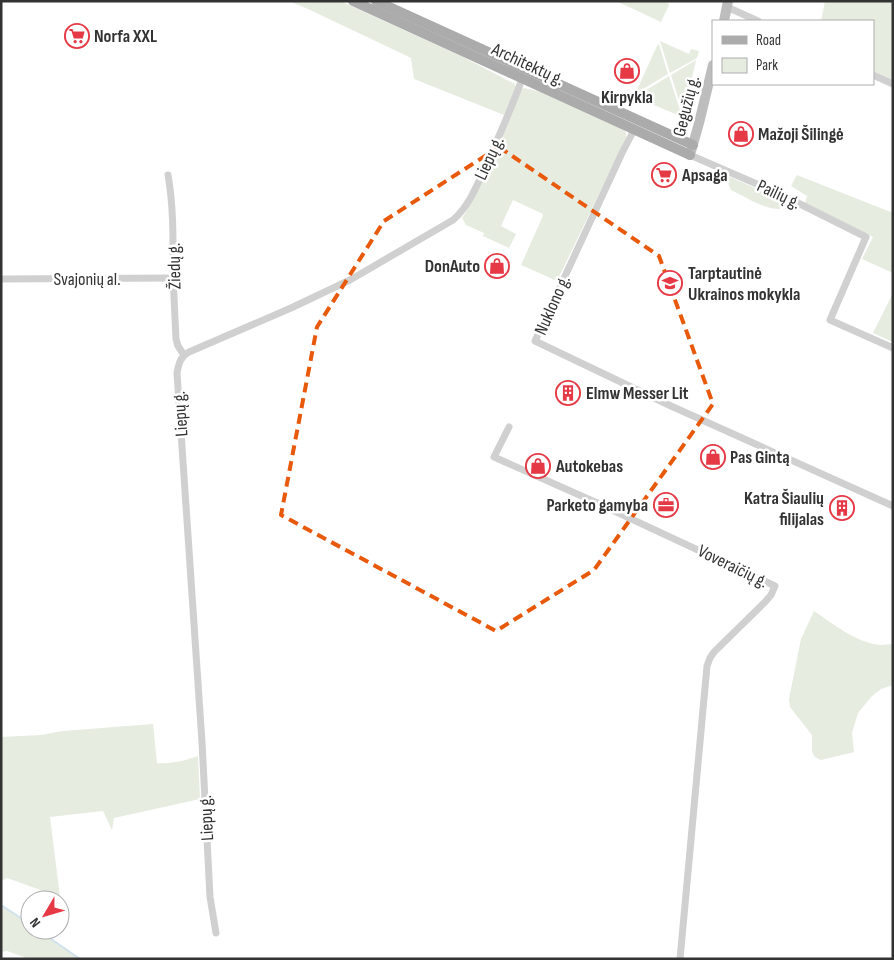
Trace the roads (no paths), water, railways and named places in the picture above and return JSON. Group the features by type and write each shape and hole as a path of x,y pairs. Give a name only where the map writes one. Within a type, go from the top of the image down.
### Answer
{"main road":[{"name":"Architektų g.","path":"352,1 430,31 694,144"},
{"name":"Architektų g.","path":"376,1 522,79 690,155"},
{"path":"724,20 728,4"},
{"name":"Gegužių g.","path":"690,155 712,69"}],"street":[{"path":"728,4 756,20"},
{"path":"874,75 893,84"},
{"name":"Liepų g.","path":"216,933 210,897 202,742 177,378 179,362 184,354 292,308 350,280 453,220 462,212 476,188 505,124 522,79"},
{"name":"Nuklono g.","path":"634,130 535,341 671,406 893,506"},
{"name":"Pailių g.","path":"690,155 782,195 866,237 830,320 893,348"},
{"name":"Žiedų g.","path":"168,175 173,221 176,339 178,346 184,354"},
{"name":"Svajonių al.","path":"1,279 174,278"},
{"name":"Voveraičių g.","path":"509,427 494,457 775,586 766,602 714,652 707,666 680,959"}],"waterway":[{"path":"1,905 20,917"},
{"path":"52,940 80,959"}],"place":[{"name":"Norfa XXL","path":"77,36"},
{"name":"Kirpykla","path":"627,71"},
{"name":"Mažoji Šilingė","path":"741,134"},
{"name":"Apsaga","path":"664,175"},
{"name":"DonAuto","path":"497,266"},
{"name":"Tarptautinė Ukrainos mokykla","path":"670,283"},
{"name":"Elmw Messer Lit","path":"568,393"},
{"name":"Pas Gintą","path":"713,457"},
{"name":"Autokebas","path":"538,466"},
{"name":"Parketo gamyba","path":"666,505"},
{"name":"Katra Šiaulių filijalas","path":"842,508"}]}
